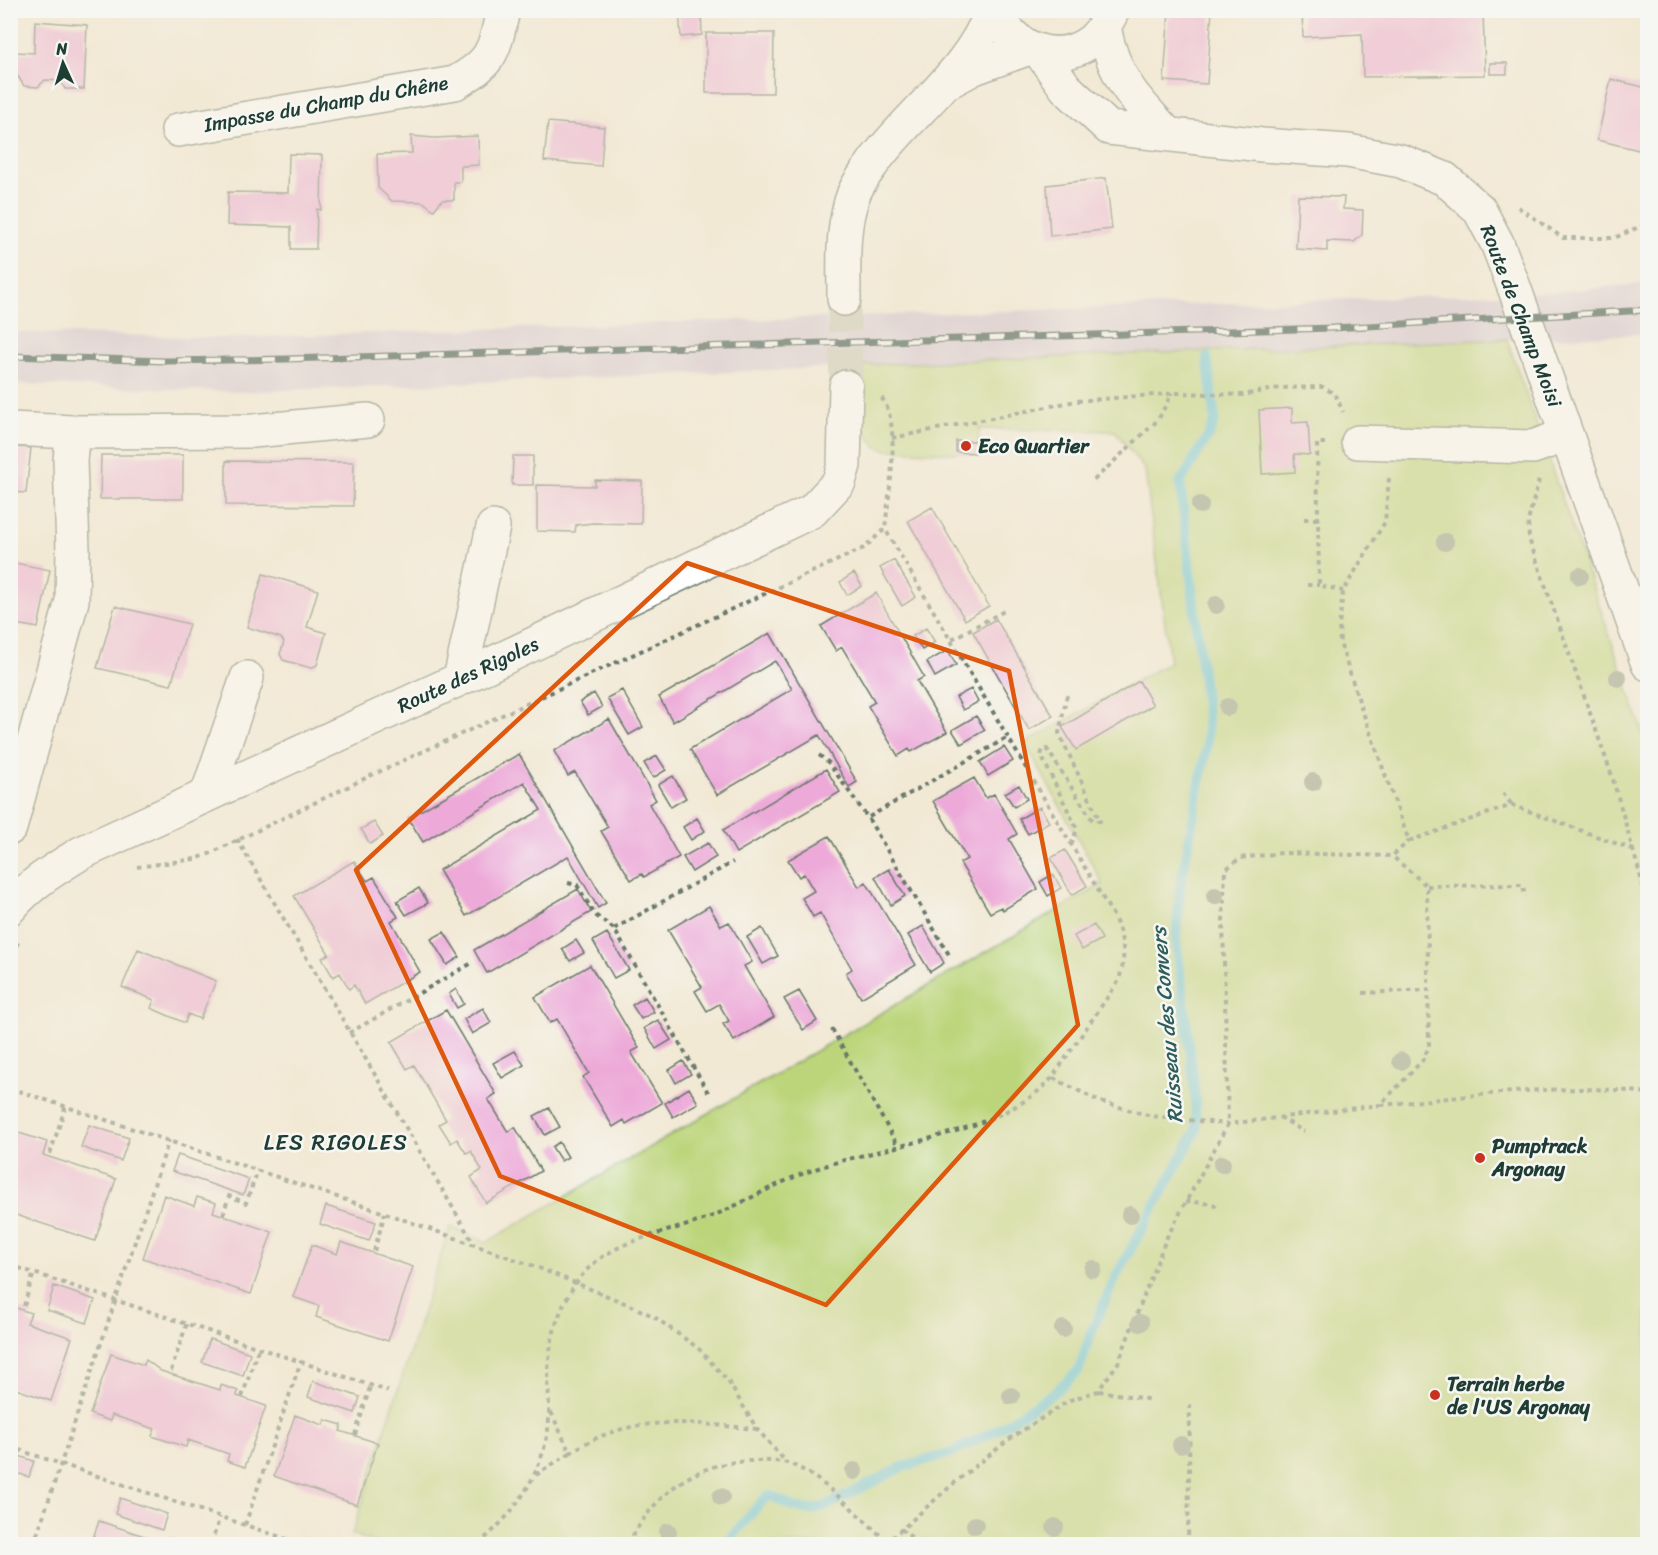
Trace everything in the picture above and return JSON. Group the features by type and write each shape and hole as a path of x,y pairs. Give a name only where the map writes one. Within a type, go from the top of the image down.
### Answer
{"street":[{"name":"Impasse du Champ du Chêne","path":"178,130 455,83 479,69 492,52 503,10"},
{"name":"Route de Champ Moisi","path":"994,10 1008,33 1035,50 1066,88 1109,128 1348,152 1401,161 1445,179 1479,209 1502,255 1647,664"},
{"path":"844,299 844,237 854,192 897,131 945,84 986,26 994,10"},
{"path":"945,84 974,68 1035,50 1058,53 1076,50 1092,40 1108,19"},
{"path":"1108,19 1109,52 1132,98 1168,134"},
{"name":"Route des Rigoles","path":"16,904 41,878 81,853 460,679 812,511 839,482 844,465 846,387"},
{"path":"10,429 73,432 253,431 368,420"},
{"path":"10,828 72,602 70,460 73,432"},
{"path":"1358,442 1390,441 1533,447 1566,435"},
{"path":"460,679 493,528"},
{"path":"207,795 246,678"}],"path":[{"path":"1479,209 1518,207 1557,235 1569,238 1614,238 1647,223"},
{"path":"892,438 1067,403 1172,393 1243,395 1280,388 1328,388 1338,398 1358,442 1317,443 1319,585"},
{"path":"1094,480 1158,420 1172,393"},
{"path":"1390,441 1386,522 1343,591 1340,608 1340,643 1409,841"},
{"path":"1533,447 1539,481 1528,521 1529,539 1612,776 1643,885 1647,919"},
{"path":"478,1545 517,1506 534,1476 547,1437 551,1411 549,1385 551,1344 574,1283 602,1257 621,1247 703,1220 810,1171 946,1133 1009,1110 1040,1091 1053,1078 1118,982 1124,965 1125,952 1114,917 885,529 891,467"},
{"path":"1304,519 1317,519"},
{"path":"128,868 195,859 864,548 885,529"},
{"path":"1306,585 1319,585 1343,591"},
{"path":"952,639 1006,610"},
{"path":"1067,695 1059,733 1100,821 1093,821 1047,749 1043,748 1041,754 1077,829 1072,844"},
{"path":"868,818 1008,737"},
{"path":"819,755 828,762 868,818 951,958"},
{"path":"1503,793 1512,805 1634,850"},
{"path":"1392,856 1409,841 1512,805"},
{"path":"237,839 474,1244"},
{"path":"1098,1391 1118,1363 1166,1239 1228,1124 1223,921 1225,870 1240,858 1281,852 1392,856 1427,886 1523,885 1525,897"},
{"path":"614,929 733,862"},
{"path":"568,883 577,885 595,915 614,929 710,1096"},
{"path":"1380,1105 1428,1054 1427,886"},
{"path":"10,953 16,904"},
{"path":"349,1033 474,962"},
{"path":"1363,993 1428,990"},
{"path":"832,1029 898,1146"},
{"path":"1053,1078 1101,1102 1151,1116 1228,1124 1480,1095 1564,1091 1647,1093"},
{"path":"10,1088 474,1244 539,1268 653,1316 698,1348 728,1381 757,1429 787,1463 822,1483 887,1543 1011,1438 1070,1400 1098,1391 1152,1400"},
{"path":"51,1154 66,1105"},
{"path":"1280,1117 1304,1132"},
{"path":"34,1545 169,1140"},
{"path":"223,1215 229,1196 246,1203 258,1170"},
{"path":"1186,1201 1213,1204 1220,1209"},
{"path":"374,1251 385,1213"},
{"path":"10,1265 388,1391"},
{"path":"24,1306 34,1272"},
{"path":"171,1371 187,1323"},
{"path":"242,1397 259,1347"},
{"path":"245,1525 301,1361"},
{"path":"355,1435 371,1384"},
{"path":"1188,1545 1190,1403"},
{"path":"551,1411 570,1453"},
{"path":"534,1476 597,1437 648,1423 682,1421 757,1429"},
{"path":"10,1447 302,1545"},
{"path":"628,1545 638,1527 657,1504 691,1474 741,1461 787,1463"},
{"path":"211,1545 220,1517"},
{"path":"901,1529 916,1543 977,1545"}],"highlighted area":[{"path":"687,563 1009,671 1078,1025 826,1305 500,1176 356,870"}],"shaded area":[{"path":"1647,283 1647,334 244,392 11,384 11,332 224,338 1553,292"}],"green space":[{"path":"1507,339 1647,744 1647,1544 379,1544 352,1534 450,1227 487,1242 1103,884 1025,743 1170,662 1145,470 1115,431 979,429 978,454 885,450 875,445 864,426 862,414 863,365"}],"building":[{"path":"679,10 701,10 702,35 681,37"},
{"path":"1169,10 1212,10 1207,84 1164,81"},
{"path":"1302,10 1362,10 1362,13 1483,11 1485,75 1363,77 1362,34 1303,37"},
{"path":"35,21 87,25 84,89 65,89 61,81 45,80 38,87 24,86 12,67 15,52 34,53"},
{"path":"706,33 774,33 773,93 706,93"},
{"path":"1490,63 1507,63 1507,74 1490,74"},
{"path":"1611,79 1647,88 1647,152 1597,140"},
{"path":"548,122 604,127 601,166 544,161"},
{"path":"411,136 434,138 478,136 479,165 461,166 461,182 454,182 454,200 442,200 434,210 423,202 392,201 378,188 377,154 412,153"},
{"path":"289,154 322,155 321,210 317,209 316,249 291,249 291,227 227,225 228,192 288,193"},
{"path":"1106,178 1112,229 1050,236 1047,185"},
{"path":"1298,196 1344,197 1343,209 1363,210 1362,235 1354,242 1327,241 1327,251 1296,249"},
{"path":"1292,408 1292,423 1308,422 1310,455 1294,454 1295,472 1262,474 1259,410"},
{"name":"Eco Quartier","path":"956,441 976,441 976,453 956,452"},
{"path":"10,446 31,448 26,493 10,492"},
{"path":"101,455 183,455 183,499 100,499"},
{"path":"513,456 533,456 533,485 512,485"},
{"path":"226,461 354,462 353,506 226,505"},
{"path":"595,480 642,481 641,524 593,523 576,525 575,532 537,531 537,485 595,486"},
{"path":"932,507 989,606 965,620 908,521"},
{"path":"894,560 916,597 902,606 880,568"},
{"path":"10,562 50,570 38,628 10,623"},
{"path":"854,573 862,586 847,595 840,582"},
{"path":"263,574 318,590 307,627 326,633 317,665 311,668 283,660 280,654 284,642 281,638 247,627"},
{"path":"876,593 924,677 917,681 947,732 911,752 909,749 898,756 868,706 875,702 842,647 836,651 821,626"},
{"path":"115,606 189,624 171,685 97,668"},
{"path":"996,619 1053,716 1029,730 973,632"},
{"path":"926,628 935,642 922,650 913,636"},
{"path":"770,633 857,782 849,787 819,735 717,795 690,749 792,689 775,661 673,722 659,697"},
{"path":"948,650 956,665 935,677 927,662"},
{"path":"1139,681 1153,705 1076,750 1062,727"},
{"path":"971,689 978,702 963,710 956,697"},
{"path":"622,690 643,727 629,735 607,698"},
{"path":"594,693 602,707 588,715 580,702"},
{"path":"976,716 985,730 961,744 952,730"},
{"path":"609,719 656,800 649,804 679,857 644,877 642,874 631,880 601,831 608,827 575,772 568,776 554,751"},
{"path":"1004,747 1013,761 988,776 980,762"},
{"path":"519,754 606,903 598,908 568,856 466,916 439,870 541,810 524,782 423,842 408,818"},
{"path":"657,756 666,770 653,778 644,763"},
{"path":"826,769 840,792 736,853 723,830"},
{"path":"673,776 686,798 671,807 658,785"},
{"path":"974,778 986,798 994,794 1017,834 1009,839 1038,889 1003,910 1001,907 990,913 960,863 967,859 933,801"},
{"path":"1019,785 1027,799 1014,807 1005,793"},
{"path":"1040,807 1049,822 1028,834 1019,819"},
{"path":"697,818 705,831 691,840 683,827"},
{"path":"374,822 383,836 370,844 361,829"},
{"path":"829,836 859,887 866,882 916,965 861,998 846,973 852,969 820,913 813,917 802,898 814,891 804,874 799,877 788,860"},
{"path":"708,843 716,857 692,872 683,857"},
{"path":"1065,850 1087,886 1072,895 1051,858"},
{"path":"354,861 367,881 374,877 398,917 391,921 420,972 365,1004 354,985 349,989 340,973 333,977 322,958 329,954 294,896"},
{"path":"889,869 905,896 891,905 875,877"},
{"path":"1053,874 1061,888 1048,896 1040,882"},
{"path":"419,888 428,903 406,915 397,901"},
{"path":"578,889 591,912 487,973 474,950"},
{"path":"709,906 721,926 729,922 752,962 744,966 774,1017 734,1041 723,1024 729,1021 719,1004 707,1011 695,991 702,987 668,930"},
{"path":"1094,925 1102,939 1082,950 1074,936"},
{"path":"923,926 944,963 930,972 908,935"},
{"path":"762,928 778,956 763,964 747,937"},
{"path":"444,932 460,957 447,965 431,939"},
{"path":"607,933 629,970 614,978 593,941"},
{"path":"576,940 584,953 570,961 562,949"},
{"path":"138,949 216,981 200,1019 188,1014 185,1023 151,1008 154,1000 122,987"},
{"path":"590,965 639,1048 631,1052 662,1103 626,1124 624,1120 613,1127 583,1077 589,1073 557,1019 550,1023 535,997"},
{"path":"456,989 464,1004 457,1008 449,994"},
{"path":"799,991 817,1021 803,1030 784,999"},
{"path":"645,997 654,1012 641,1019 632,1005"},
{"path":"483,1008 491,1023 472,1034 464,1019"},
{"path":"446,1010 496,1094 488,1099 508,1132 515,1127 541,1171 486,1203 471,1177 482,1170 471,1151 466,1153 457,1139 451,1143 439,1124 446,1120 414,1065 407,1069 391,1042"},
{"path":"658,1020 671,1040 656,1049 644,1028"},
{"path":"515,1051 524,1065 502,1078 493,1063"},
{"path":"683,1061 691,1074 676,1083 669,1070"},
{"path":"689,1088 698,1103 673,1117 665,1103"},
{"path":"549,1108 560,1127 545,1135 534,1116"},
{"path":"89,1125 129,1138 121,1161 81,1147"},
{"path":"10,1130 47,1142 43,1155 116,1179 95,1241 10,1213"},
{"path":"559,1142 568,1157 561,1161 552,1147"},
{"path":"178,1155 249,1179 243,1195 172,1171"},
{"path":"164,1195 194,1206 197,1197 216,1203 213,1212 272,1232 251,1294 143,1258"},
{"path":"326,1206 376,1222 369,1241 320,1224"},
{"path":"341,1242 413,1267 388,1341 316,1317 319,1306 293,1297 312,1245 337,1254"},
{"path":"54,1286 95,1300 87,1323 47,1310"},
{"path":"10,1306 31,1313 27,1323 72,1338 51,1401 10,1387"},
{"path":"210,1339 250,1353 243,1376 202,1362"},
{"path":"111,1354 144,1365 146,1360 161,1371 220,1390 221,1385 238,1391 237,1396 266,1406 245,1467 227,1461 229,1454 188,1440 186,1447 152,1436 155,1429 112,1415 110,1421 90,1414"},
{"path":"313,1381 360,1397 355,1413 308,1397"},
{"path":"295,1415 323,1425 325,1420 342,1425 340,1431 378,1443 357,1505 274,1476"},
{"path":"10,1453 34,1461 29,1477 10,1471"},
{"path":"120,1498 167,1514 162,1530 115,1514"},
{"path":"99,1521 168,1544 91,1544"},
{"path":"171,1538 190,1544 168,1544"}],"waterway":[{"name":"Ruisseau des Convers","path":"725,1544 766,1497 772,1496 794,1507 811,1510 826,1506 902,1467 951,1453 1002,1427 1056,1391 1079,1370 1091,1333 1116,1276 1196,1131 1195,1092 1176,938 1180,888 1207,745 1207,716 1180,483 1211,431 1215,419 1207,357"}],"tunnel":[{"path":"844,299 846,387"}],"railway":[{"path":"10,356 166,361 286,359 1333,328 1648,310"}],"place":[{"name":"Eco Quartier","path":"966,446"},
{"name":"Pumptrack Argonay","path":"1480,1158"},
{"name":"Terrain herbe de l'US Argonay","path":"1435,1395"}],"district":[{"name":"LES RIGOLES","path":"336,1142"}]}
